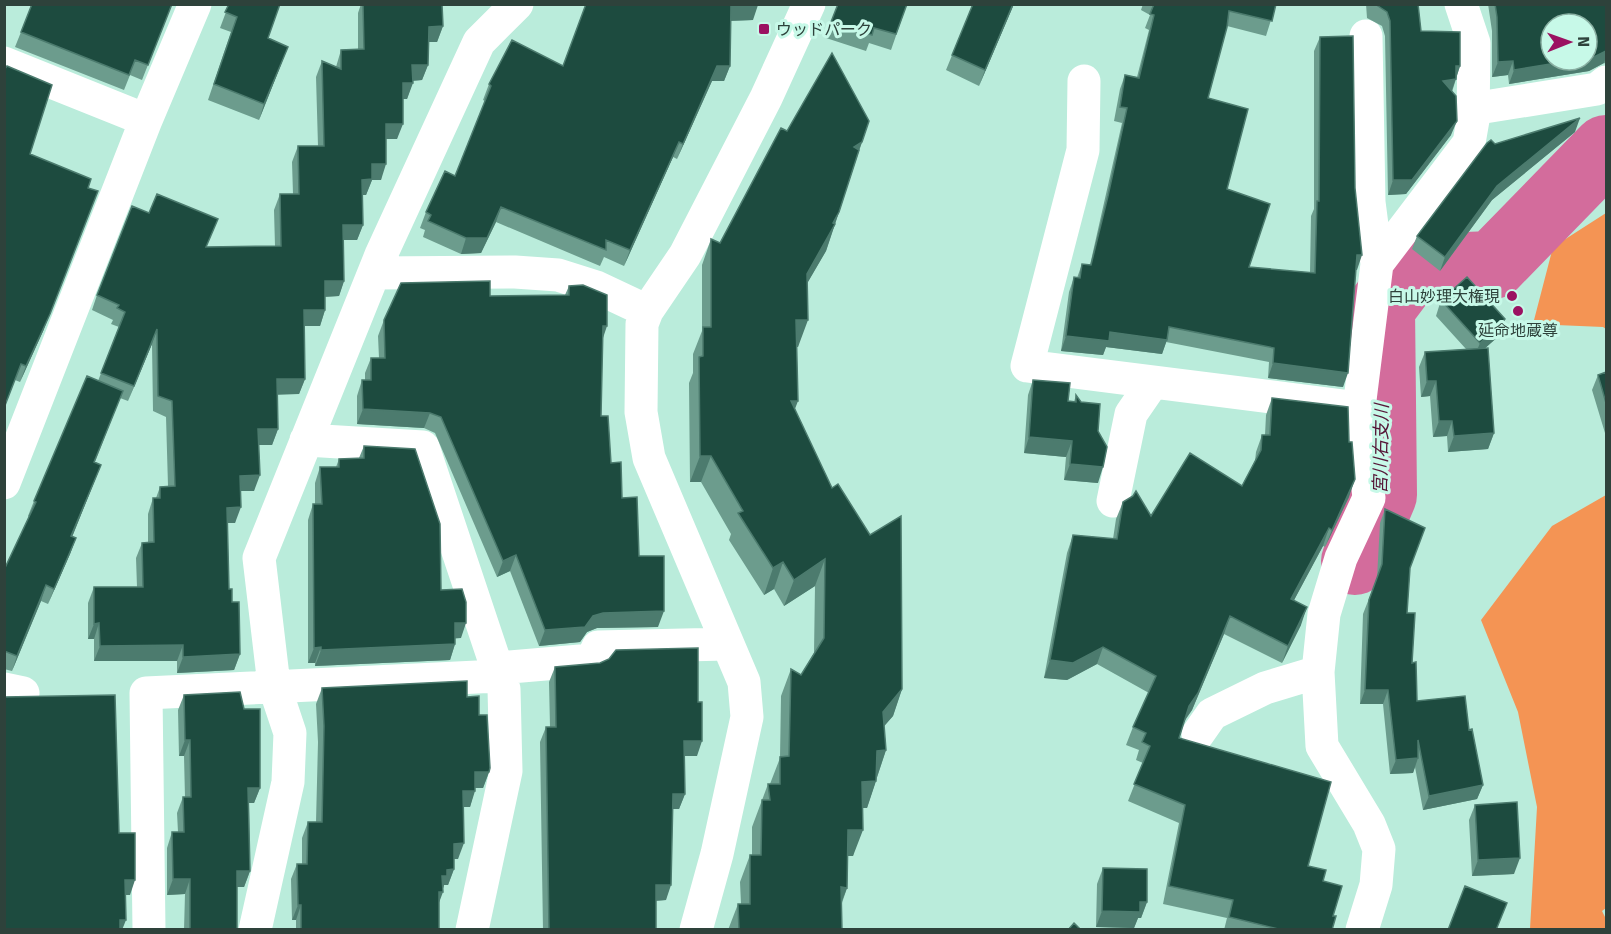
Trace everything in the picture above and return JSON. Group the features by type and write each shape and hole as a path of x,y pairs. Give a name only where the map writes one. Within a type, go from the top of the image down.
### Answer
{"street":[{"path":"4,483 146,120 195,4"},
{"path":"255,930 288,782 290,733 274,685 259,558 375,273 478,42 517,4"},
{"path":"696,930 717,854 747,717 744,682 649,458 641,412 639,375 642,324 647,310 685,255 766,98 809,4"},
{"path":"1377,264 1468,143 1472,109 1474,43 1461,4"},
{"path":"1362,930 1376,885 1379,849 1369,824 1322,746 1318,672 1324,614 1341,558 1369,498 1359,408 1361,376 1377,264 1369,202 1366,36"},
{"path":"4,63 146,120"},
{"path":"1084,81 1083,150 1027,366 1359,408"},
{"path":"1472,109 1597,89 1606,82"},
{"path":"375,273 515,272 558,275 596,287 647,310"},
{"path":"1113,501 1131,414 1153,382"},
{"path":"306,441 423,447 504,689 506,771 472,930"},
{"path":"149,930 146,693 274,685 498,676 510,667 591,660 598,647 728,644"},
{"path":"1198,734 1212,714 1265,688 1318,672"}],"shaded area":[{"path":"1606,213 1606,329 1533,324 1553,247"},
{"path":"1606,495 1606,908 1602,911 1606,919 1606,929 1530,929 1537,807 1518,712 1481,620 1552,526"}],"building":[{"path":"32,4 172,4 148,65 135,60 129,75 21,32"},
{"path":"229,4 280,4 268,38 288,47 264,104 214,84 237,17 225,12"},
{"path":"363,4 442,4 443,26 429,27 428,65 412,65 413,83 403,83 403,124 386,124 386,164 372,164 372,179 362,180 363,225 343,225 344,281 325,281 325,310 304,310 305,379 277,379 278,429 258,429 260,475 240,476 241,507 227,508 229,589 232,589 232,602 239,602 240,654 183,657 183,645 100,646 99,623 94,624 94,587 143,587 142,543 154,542 153,498 160,498 160,487 175,486 172,401 158,396 157,329 134,386 101,373 125,312 117,308 119,305 97,295 132,206 149,213 157,194 218,219 206,247 281,246 280,194 299,194 298,146 324,146 322,61 341,69 341,50 364,49"},
{"path":"586,4 758,4 731,5 730,66 717,66 683,144 679,142 630,250 606,240 606,250 501,207 487,238 466,238 428,221 431,215 426,212 445,171 455,176 491,86 489,84 512,40 563,66"},
{"path":"838,4 907,4 896,34 874,28 872,35 831,22"},
{"path":"973,4 1013,4 985,70 952,55"},
{"path":"1154,4 1276,4 1272,21 1229,11 1227,27 1208,98 1248,109 1227,189 1270,204 1249,267 1315,273 1317,201 1319,201 1320,37 1353,36 1355,188 1362,255 1357,255 1348,373 1273,363 1274,348 1169,327 1167,340 1110,332 1109,341 1066,336 1074,277 1080,278 1082,264 1091,265 1108,196 1127,108 1120,107 1125,75 1139,78 1154,15 1150,14"},
{"path":"1375,4 1418,4 1421,31 1460,32 1460,66 1456,66 1456,79 1443,81 1456,96 1457,121 1412,180 1393,180 1390,21 1387,12"},
{"path":"1495,4 1606,4 1606,51 1599,54 1599,12 1539,12 1539,66 1514,70 1513,61 1498,62"},
{"path":"832,53 869,121 862,142 854,147 859,150 839,212 833,223 835,224 807,274 808,320 796,320 798,401 791,401 832,488 838,484 870,535 901,516 902,689 883,712 886,750 877,751 876,781 862,782 863,830 848,830 847,888 841,887 842,930 739,930 738,904 750,904 750,855 761,855 762,800 770,800 768,784 780,784 780,757 789,756 791,669 801,675 824,638 825,559 794,580 783,562 773,568 738,513 743,511 711,456 700,456 699,357 703,356 703,327 711,327 711,239 720,243 781,128 787,131"},
{"path":"7,66 52,85 30,154 91,179 88,188 98,191 50,314 26,366 21,364 4,408 4,70"},
{"path":"1580,118 1497,186 1445,257 1417,236 1491,140 1495,144"},
{"path":"1467,277 1505,319 1480,343 1441,300"},
{"path":"490,281 490,296 569,295 569,286 583,285 607,295 607,326 603,326 601,416 608,416 611,463 621,462 622,498 637,497 639,556 664,556 664,611 603,613 593,616 585,627 545,630 516,555 503,561 441,417 430,413 363,409 362,380 371,380 371,358 385,358 384,320 401,283"},
{"path":"1488,348 1494,433 1454,436 1452,421 1439,421 1436,381 1427,381 1425,352"},
{"path":"1606,372 1606,403 1598,375"},
{"path":"87,376 123,391 94,462 101,465 71,536 76,538 54,589 46,585 17,656 4,651 4,570 36,502 34,501"},
{"path":"1033,380 1070,383 1068,401 1076,402 1076,395 1081,402 1100,404 1098,431 1107,447 1103,467 1070,464 1072,441 1029,437"},
{"path":"1272,398 1348,407 1349,442 1352,442 1355,479 1332,530 1329,528 1291,599 1307,607 1288,646 1230,616 1198,693 1189,706 1179,738 1331,782 1308,866 1326,870 1323,881 1342,886 1333,916 1336,916 1332,930 1282,930 1229,917 1233,900 1169,886 1185,805 1134,784 1150,746 1142,742 1146,733 1133,727 1156,676 1103,647 1073,663 1050,660 1073,535 1117,539 1123,502 1133,496 1136,491 1151,516 1190,453 1242,486 1261,450 1262,435 1270,435"},
{"path":"364,446 415,449 440,524 441,590 462,589 466,602 466,623 455,623 455,644 321,650 321,647 314,648 313,504 322,504 320,467 339,467 339,459 364,458"},
{"path":"1385,509 1425,528 1410,568 1407,613 1415,613 1412,663 1416,662 1417,701 1465,696 1469,730 1472,729 1483,785 1429,796 1418,740 1418,758 1396,760 1388,690 1365,690 1369,600 1382,564"},
{"path":"698,648 698,702 702,702 702,741 684,741 685,794 673,794 671,885 656,885 656,930 549,930 546,727 556,727 555,667 600,663 609,659 616,650"},
{"path":"467,681 467,697 479,696 479,715 487,715 490,768 489,772 475,772 475,791 463,791 464,843 454,844 454,869 447,870 447,876 442,876 443,892 439,892 439,930 301,930 297,864 307,864 308,822 322,822 324,726 322,688"},
{"path":"240,692 244,709 260,709 260,788 248,788 250,871 237,871 237,930 190,930 190,879 173,879 172,832 184,832 183,797 191,797 190,740 185,740 184,695"},
{"path":"115,695 119,833 135,833 135,880 125,880 126,920 120,920 120,930 4,930 4,697"},
{"path":"1517,802 1520,858 1478,860 1475,805"},
{"path":"1103,868 1147,869 1147,902 1140,902 1140,912 1102,911"},
{"path":"1465,886 1507,903 1496,930 1448,930"},
{"path":"1074,923 1081,930 1068,930"}],"waterway":[{"name":"宮川右支川","path":"1355,561 1383,495 1381,308 1411,268 1493,265 1606,149"}],"place":[{"name":"ウッドパーク","path":"764,29"},
{"name":"白山妙理大権現","path":"1512,296"},
{"name":"延命地蔵尊","path":"1518,311"}]}
